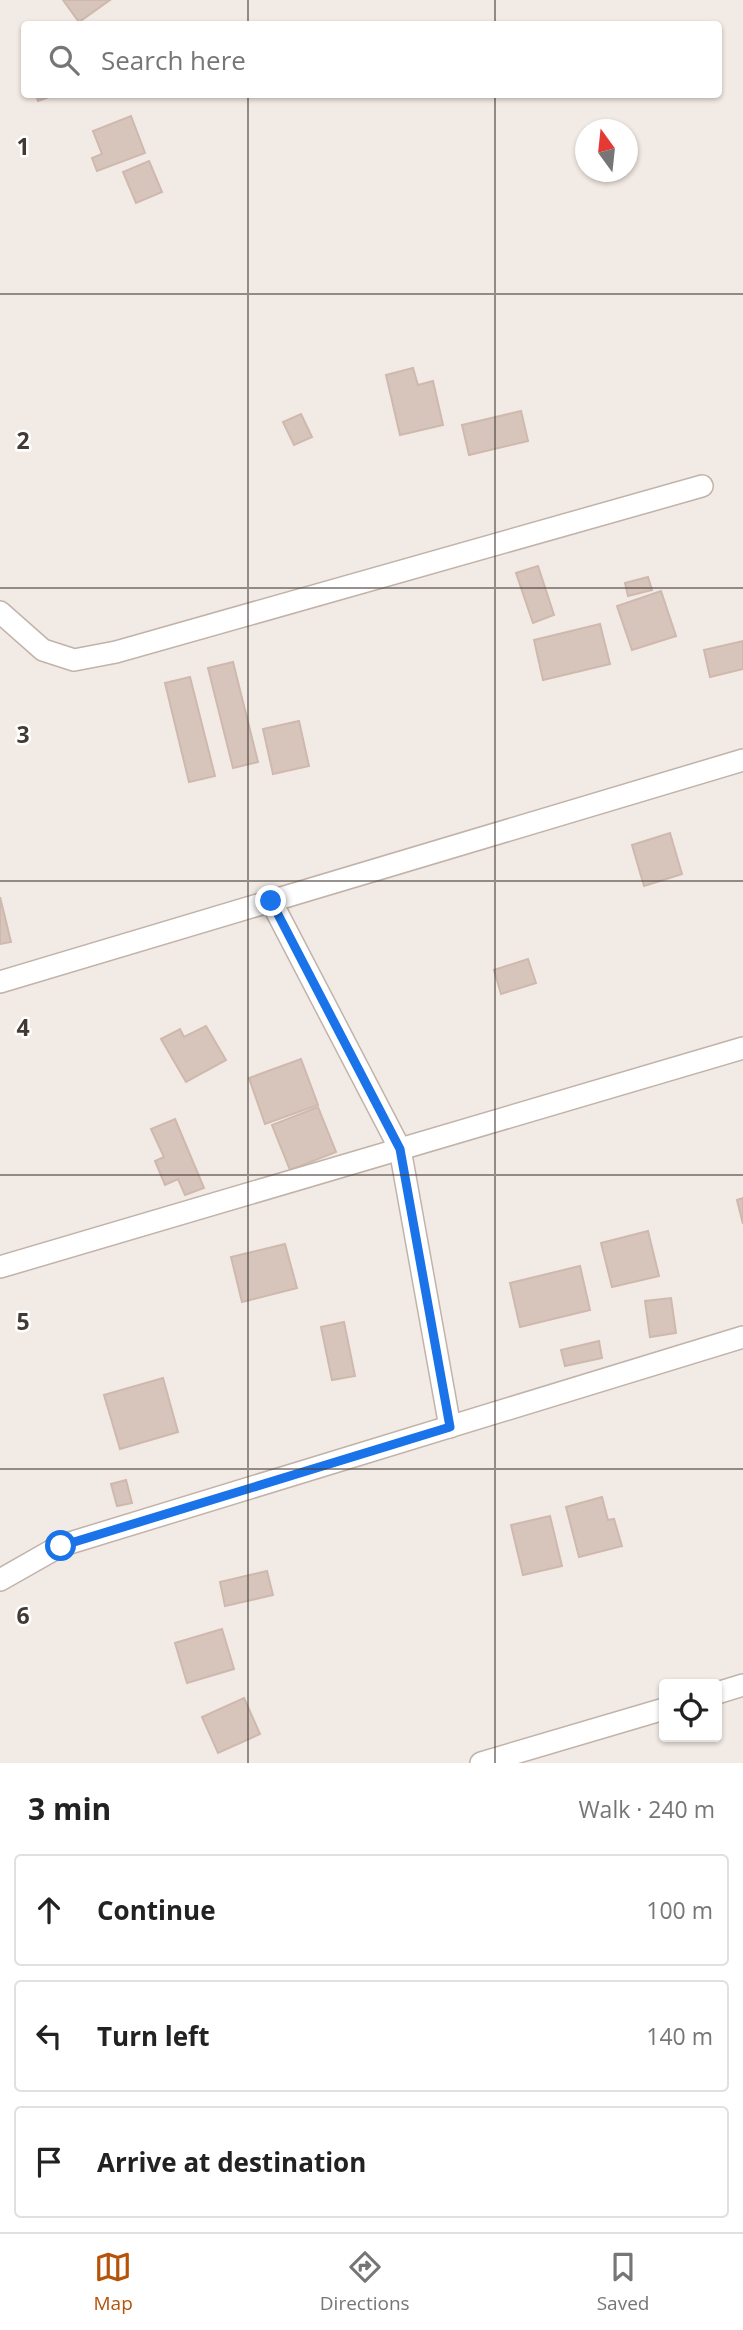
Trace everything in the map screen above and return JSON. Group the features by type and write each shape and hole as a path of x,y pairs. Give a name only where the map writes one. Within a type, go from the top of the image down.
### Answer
{"street":[{"path":"0,612 43,650 74,660 116,652 702,486"},
{"path":"0,982 743,760"},
{"path":"271,901 400,1149 450,1427"},
{"path":"0,1267 743,1048"},
{"path":"0,1580 61,1546 743,1337"},
{"path":"722,1691 743,1685"},
{"path":"481,1763 659,1710"}],"building":[{"path":"63,0 110,0 80,21"},
{"path":"131,116 145,153 97,171 92,158 102,154 93,131"},
{"path":"149,161 162,192 136,203 123,172"},
{"path":"413,368 418,385 433,381 443,425 400,435 386,375"},
{"path":"521,411 528,441 469,455 462,425"},
{"path":"301,414 312,437 294,445 283,422"},
{"path":"538,566 554,615 533,623 516,573"},
{"path":"648,577 652,590 628,596 625,583"},
{"path":"661,591 676,636 632,650 617,606"},
{"path":"600,624 610,664 543,680 534,640"},
{"path":"743,641 743,669 710,677 704,650"},
{"path":"233,662 258,762 233,768 208,668"},
{"path":"190,677 215,776 189,782 165,683"},
{"path":"299,721 309,766 273,774 263,729"},
{"path":"670,833 682,874 644,886 632,845"},
{"path":"0,897 11,942 0,944"},
{"path":"528,959 536,983 501,994 494,970"},
{"path":"206,1026 226,1060 186,1082 161,1039 180,1029 184,1037"},
{"path":"301,1059 318,1105 265,1124 249,1078"},
{"path":"318,1107 336,1152 290,1170 272,1125"},
{"path":"175,1119 204,1188 185,1195 178,1179 165,1185 155,1161 164,1157 151,1129"},
{"path":"743,1198 743,1224 737,1200"},
{"path":"648,1231 659,1276 612,1287 601,1243"},
{"path":"285,1244 297,1288 242,1302 231,1257"},
{"path":"580,1266 590,1310 520,1327 510,1283"},
{"path":"671,1298 676,1333 650,1337 645,1301"},
{"path":"344,1322 355,1376 332,1380 321,1327"},
{"path":"599,1341 602,1358 565,1366 561,1350"},
{"path":"163,1378 178,1432 120,1449 104,1395"},
{"path":"126,1480 132,1503 117,1506 111,1484"},
{"path":"602,1497 608,1520 614,1519 622,1546 579,1557 566,1507"},
{"path":"550,1516 562,1566 523,1575 511,1525"},
{"path":"267,1571 273,1595 225,1606 220,1582"},
{"path":"222,1629 234,1669 187,1683 175,1643"},
{"path":"244,1698 260,1734 218,1753 202,1717"}],"route":[{"path":"61,1546 450,1427 400,1149 271,901"}]}
